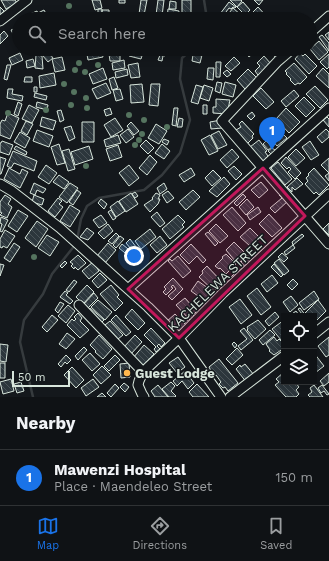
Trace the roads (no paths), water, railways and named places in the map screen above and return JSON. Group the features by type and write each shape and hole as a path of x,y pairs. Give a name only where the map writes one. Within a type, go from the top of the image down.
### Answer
{"street":[{"path":"0,21 27,0"},
{"path":"317,27 329,16"},
{"path":"284,56 222,121 329,244"},
{"path":"128,289 329,108"},
{"path":"0,184 12,191 60,228 128,289 179,338 221,397"},
{"name":"KACHELEWA STREET","path":"143,372 223,293 329,194"},
{"path":"79,306 143,372 138,385 144,397"},
{"path":"317,332 329,322"},
{"path":"230,397 281,358"}],"waterway":[{"path":"204,0 206,12"},
{"path":"77,240 81,219 87,206 99,198 144,190 162,175 180,153 190,120 180,79 182,58 184,56"},
{"path":"33,397 20,342 24,320 43,294 52,274 75,245"}],"place":[{"name":"Mawenzi Hospital","path":"272,150"},
{"name":"Guest Lodge","path":"127,373"}]}
